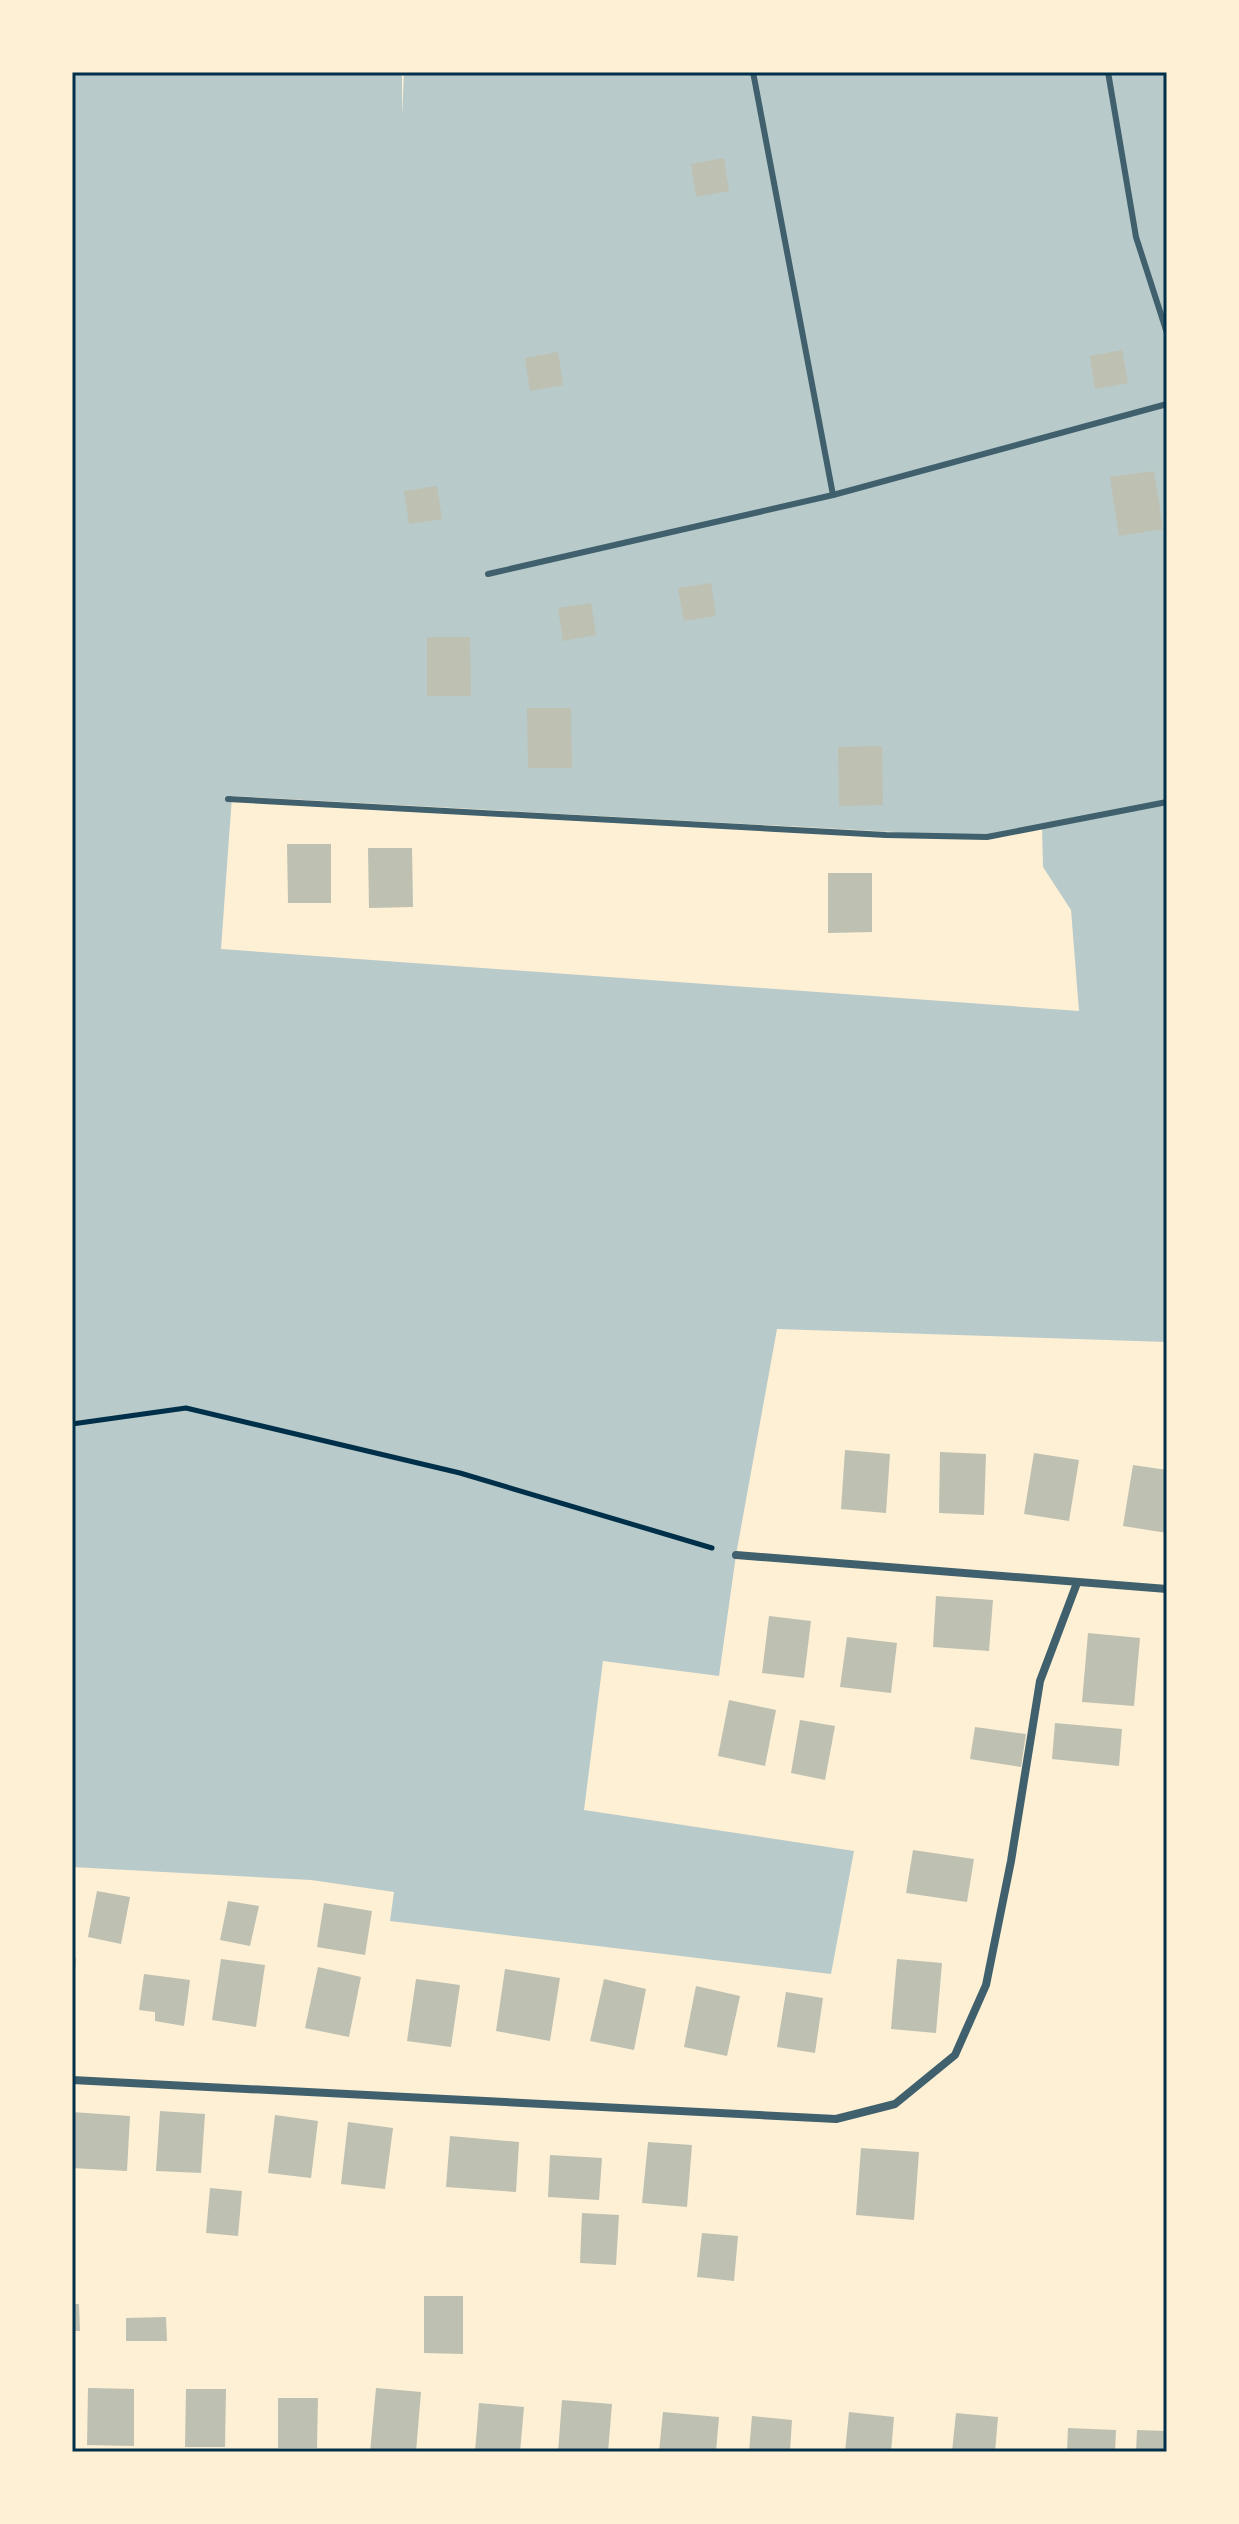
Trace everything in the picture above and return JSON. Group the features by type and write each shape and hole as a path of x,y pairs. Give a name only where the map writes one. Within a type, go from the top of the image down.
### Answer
{"street":[{"path":"736,1555 1167,1589"},
{"path":"72,2080 836,2119 895,2104 955,2055 986,1985 1011,1861 1040,1681 1077,1583"}],"lane":[{"path":"753,72 833,495"},
{"path":"1108,72 1136,237 1167,333"},
{"path":"488,574 833,495 1167,404"},
{"path":"228,799 886,835 987,837 1167,802"}],"path":[{"path":"72,1424 186,1408 460,1473 736,1555"}],"shaded area":[{"path":"72,72 402,72 402,116 404,72 1167,72 1167,1342 777,1329 736,1555 719,1676 603,1661 584,1810 854,1851 831,1974 390,1921 394,1892 311,1880 72,1867","holes":["232,796 987,837 1042,827 1043,867 1071,910 1079,1011 221,949"]}],"building":[{"path":"724,158 729,191 696,197 691,164"},
{"path":"1122,350 1128,383 1095,389 1090,356"},
{"path":"558,352 563,385 530,391 525,358"},
{"path":"1154,471 1163,529 1119,536 1110,477"},
{"path":"437,486 442,519 409,524 404,491"},
{"path":"711,583 716,616 684,621 678,588"},
{"path":"591,603 596,635 563,641 558,608"},
{"path":"427,637 470,637 471,696 427,696"},
{"path":"527,708 571,708 572,768 528,768"},
{"path":"882,746 883,805 839,806 838,747"},
{"path":"287,844 331,844 331,903 288,903"},
{"path":"368,848 412,848 413,907 369,908"},
{"path":"828,873 872,873 872,932 828,933"},
{"path":"845,1450 890,1454 886,1513 841,1509"},
{"path":"940,1452 986,1454 984,1515 939,1513"},
{"path":"1034,1453 1079,1460 1069,1521 1024,1514"},
{"path":"1133,1465 1167,1470 1167,1533 1123,1526"},
{"path":"936,1596 993,1600 989,1651 933,1647"},
{"path":"769,1616 811,1621 804,1678 762,1673"},
{"path":"1088,1633 1140,1638 1134,1706 1082,1702"},
{"path":"847,1637 897,1643 891,1693 840,1687"},
{"path":"729,1700 776,1710 765,1766 718,1756"},
{"path":"800,1720 835,1726 825,1780 791,1773"},
{"path":"1055,1723 1122,1729 1119,1766 1052,1759"},
{"path":"975,1727 1026,1734 1021,1767 970,1759"},
{"path":"913,1850 974,1859 967,1902 906,1893"},
{"path":"97,1891 130,1897 121,1944 88,1937"},
{"path":"228,1901 259,1906 250,1946 220,1940"},
{"path":"324,1903 372,1911 365,1955 317,1947"},
{"path":"72,1957 76,1958 74,1985 72,1985"},
{"path":"221,1959 265,1965 256,2027 212,2020"},
{"path":"897,1959 942,1963 936,2033 891,2029"},
{"path":"318,1967 361,1977 349,2037 305,2028"},
{"path":"505,1969 560,1978 550,2041 496,2031"},
{"path":"144,1974 190,1980 184,2026 155,2021 155,2012 139,2010"},
{"path":"416,1979 460,1985 451,2047 407,2041"},
{"path":"604,1979 646,1989 634,2050 590,2041"},
{"path":"696,1986 740,1996 727,2056 684,2047"},
{"path":"786,1992 823,1998 815,2053 777,2047"},
{"path":"160,2111 205,2114 201,2173 156,2171"},
{"path":"72,2112 130,2116 127,2171 72,2168"},
{"path":"275,2115 318,2121 311,2178 268,2173"},
{"path":"348,2122 393,2128 385,2189 341,2184"},
{"path":"450,2136 519,2142 516,2192 446,2187"},
{"path":"648,2142 692,2145 687,2207 642,2203"},
{"path":"861,2148 919,2152 914,2220 856,2215"},
{"path":"550,2155 602,2158 599,2200 548,2197"},
{"path":"210,2188 242,2191 238,2236 206,2233"},
{"path":"582,2213 619,2215 616,2265 580,2263"},
{"path":"702,2233 738,2236 734,2281 697,2277"},
{"path":"424,2296 463,2296 463,2354 424,2353"},
{"path":"72,2304 79,2304 80,2331 72,2331"},
{"path":"166,2317 167,2341 126,2341 126,2318"},
{"path":"88,2388 134,2389 134,2446 87,2445"},
{"path":"376,2388 421,2392 416,2452 370,2452"},
{"path":"186,2389 226,2389 225,2447 185,2447"},
{"path":"278,2398 318,2398 317,2448 278,2448"},
{"path":"562,2400 612,2404 608,2452 558,2452"},
{"path":"479,2403 524,2407 520,2452 475,2452"},
{"path":"663,2412 719,2417 716,2452 659,2452"},
{"path":"849,2412 894,2417 891,2452 845,2452"},
{"path":"956,2413 998,2417 995,2452 952,2452"},
{"path":"752,2416 792,2420 790,2452 749,2452"},
{"path":"1068,2428 1116,2430 1115,2452 1067,2452"},
{"path":"1137,2430 1167,2431 1167,2452 1136,2452"}]}
